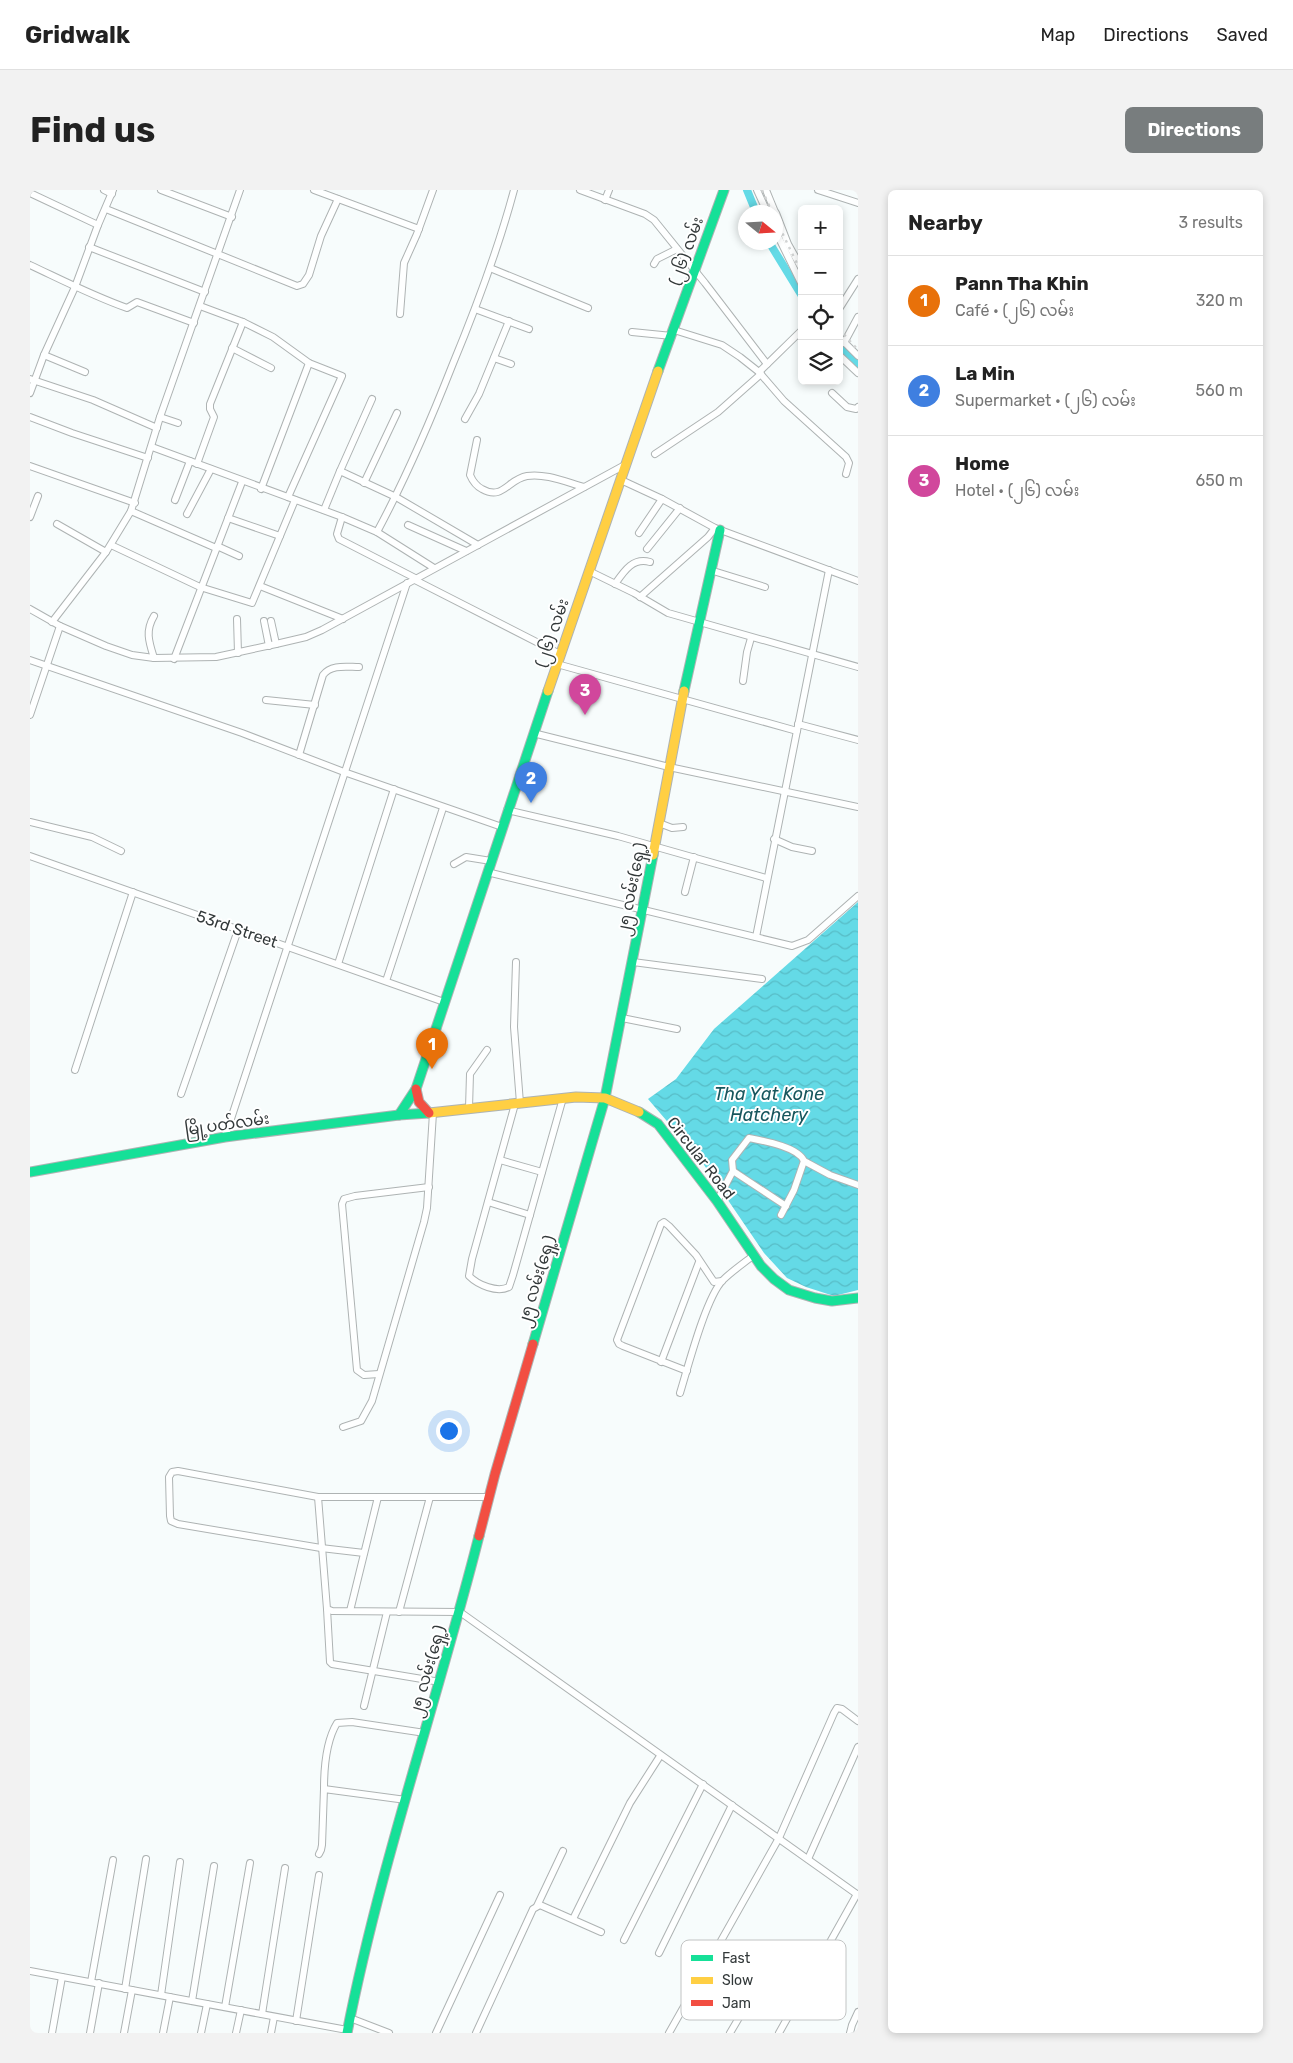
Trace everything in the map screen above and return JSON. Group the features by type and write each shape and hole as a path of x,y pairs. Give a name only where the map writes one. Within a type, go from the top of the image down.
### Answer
{"street":[{"path":"30,393 32,380 75,287 89,247 106,209 112,192 104,190"},
{"path":"161,190 232,217"},
{"path":"52,622 111,545 135,503 156,428 240,190"},
{"path":"314,190 419,229"},
{"path":"400,314 404,263 433,190"},
{"path":"377,532 396,498 476,309 502,236 514,190"},
{"path":"580,190 650,217 695,270 767,364"},
{"path":"606,200 609,190"},
{"name":"(၂၆) လမ်း","path":"399,1114 416,1090 507,810 624,466 724,190"},
{"path":"757,190 764,205"},
{"path":"766,190 772,205"},
{"path":"818,190 858,203"},
{"path":"30,193 98,225"},
{"path":"106,209 297,286 303,284 309,275 321,236 338,199"},
{"path":"783,232 798,262"},
{"path":"783,246 798,277"},
{"path":"89,247 205,292"},
{"path":"654,264 657,259 677,249"},
{"path":"31,267 127,308 138,302 194,323"},
{"path":"490,268 588,308"},
{"path":"843,303 858,279"},
{"path":"200,306 243,322 273,337 309,363 342,376 288,498"},
{"path":"476,309 529,329"},
{"path":"843,339 858,317"},
{"path":"466,419 479,394 509,321"},
{"path":"198,464 214,418 210,404 243,322"},
{"path":"632,332 673,333 722,345 760,373 805,421 846,457 849,463 846,474"},
{"path":"655,454 718,412 760,373 798,334"},
{"path":"843,341 858,356"},
{"path":"232,348 271,368"},
{"path":"44,355 86,372"},
{"path":"494,358 511,364"},
{"path":"843,359 858,373"},
{"path":"261,489 309,363"},
{"path":"32,380 93,400 156,428"},
{"path":"832,393 847,407 857,408"},
{"path":"324,510 372,399"},
{"path":"364,483 397,413"},
{"path":"30,417 148,458"},
{"path":"160,417 178,423"},
{"path":"477,440 470,476 475,485 492,494 527,476 538,476 584,487"},
{"path":"152,447 261,489 324,510 377,532 434,568"},
{"path":"175,500 190,461"},
{"path":"30,466 135,503"},
{"path":"30,609 60,626 132,655 154,658 201,658 238,653 273,645 306,637 343,619 624,466"},
{"path":"187,514 210,469"},
{"path":"340,471 396,498 478,545"},
{"path":"620,480 680,508 717,529 858,580"},
{"path":"174,658 242,482"},
{"path":"30,517 38,496"},
{"path":"639,533 662,499"},
{"path":"111,545 200,587 252,602 295,500"},
{"path":"647,549 680,508"},
{"path":"131,511 239,556"},
{"path":"342,517 337,534 339,538 412,580 560,654"},
{"path":"228,518 280,536"},
{"path":"58,524 106,552"},
{"path":"408,525 466,551"},
{"path":"640,598 717,529"},
{"name":"၂၅ လမ်း(ရှေ့)","path":"347,2032 383,1882 460,1612 489,1497 526,1364 605,1098 633,962 668,767 717,529"},
{"path":"615,584 629,566 635,562 643,560 650,562"},
{"path":"710,570 765,587"},
{"path":"756,937 766,878 813,656 829,570"},
{"path":"589,572 615,584 668,614 858,667"},
{"path":"225,1137 344,772 412,580"},
{"path":"260,586 343,619"},
{"path":"154,616 148,634 154,658"},
{"path":"237,619 238,653"},
{"path":"268,621 273,645"},
{"path":"30,715 60,626"},
{"path":"743,681 751,638"},
{"path":"30,660 233,730 443,808 502,827"},
{"path":"557,664 683,698 858,740"},
{"path":"299,755 326,672 343,667 359,667"},
{"path":"266,700 315,705"},
{"path":"533,733 668,767 784,793 858,807"},
{"path":"338,964 394,789"},
{"path":"386,981 443,808"},
{"path":"507,810 654,846 766,878"},
{"path":"30,822 92,837 121,851"},
{"path":"659,823 672,828 683,827"},
{"path":"774,839 792,847 812,851"},
{"name":"53rd Street","path":"30,856 444,1002"},
{"path":"454,864 466,857 491,861"},
{"path":"685,892 694,857"},
{"path":"487,872 789,946 808,940 858,896"},
{"path":"74,1070 133,892"},
{"path":"181,1094 238,930"},
{"path":"516,962 514,1027 517,1104 510,1121 472,1259 469,1276 475,1282 496,1289 504,1290 509,1287 563,1098"},
{"path":"633,962 762,979"},
{"path":"622,1018 677,1029"},
{"path":"469,1108 470,1074 487,1050"},
{"path":"343,1427 361,1421 372,1401 378,1374 424,1222 429,1187 431,1113 419,1102 416,1090"},
{"name":"Circular Road","path":"431,1113 563,1098 605,1098 633,1108 658,1124 717,1201 754,1255 774,1279 789,1290 832,1301 858,1298"},
{"name":"မြို့ပတ်လမ်း","path":"30,1172 225,1137 294,1130 399,1114 431,1113"},
{"path":"717,1201 733,1171 732,1160 750,1138 770,1142 800,1154 804,1161 830,1175 858,1185"},
{"path":"500,1160 542,1172"},
{"path":"781,1215 794,1190 804,1161"},
{"path":"733,1171 786,1206"},
{"path":"378,1374 364,1375 357,1370 342,1204 344,1199 355,1196 429,1187"},
{"path":"488,1202 530,1215"},
{"path":"687,1371 623,1346 619,1344 618,1340 661,1224 664,1222 669,1226 696,1255 698,1262 714,1282 722,1280"},
{"path":"680,1393 714,1292 722,1280 754,1255"},
{"path":"661,1362 698,1262"},
{"path":"364,1553 321,1548 178,1524 171,1521 170,1477 172,1472 178,1471 318,1497 489,1497"},
{"path":"318,1497 330,1662 332,1664 440,1682"},
{"path":"350,1611 378,1497"},
{"path":"399,1612 430,1497"},
{"path":"327,1609 332,1611 460,1612 660,1756 703,1784 857,1894 832,1940"},
{"path":"364,1706 387,1612"},
{"path":"722,1940 780,1838 837,1708 842,1708 858,1721"},
{"path":"318,1854 322,1845 324,1789 328,1750 333,1728 337,1723 352,1722 425,1733"},
{"path":"808,1859 858,1747"},
{"path":"573,1919 630,1803 660,1756"},
{"path":"624,1940 703,1784"},
{"path":"324,1789 406,1800"},
{"path":"659,1953 732,1805"},
{"path":"476,2033 533,1909 537,1906 563,1851"},
{"path":"124,2033 146,1859"},
{"path":"91,1982 113,1860"},
{"path":"161,1995 180,1862"},
{"path":"225,2007 250,1863"},
{"path":"192,2001 214,1866"},
{"path":"262,2014 285,1868"},
{"path":"296,2021 319,1875"},
{"path":"436,2033 500,1895"},
{"path":"537,1906 540,1905 601,1932"},
{"path":"30,1971 262,2014 347,2032"},
{"path":"52,2033 62,1977"},
{"path":"90,2033 99,1983"},
{"path":"163,2033 170,1997"},
{"path":"200,2033 207,2004"},
{"path":"236,2033 241,2010"},
{"path":"669,2033 681,2012"},
{"path":"850,2033 858,2012"},
{"path":"271,2033 274,2017"},
{"path":"350,2018 389,2033"},
{"path":"730,2033 738,2020"},
{"path":"779,2033 787,2020"}],"water":[{"name":"Tha Yat Kone Hatchery","path":"858,902 858,1290 834,1296 806,1287 787,1278 764,1253 702,1162 648,1099 676,1079 714,1029"}],"waterway":[{"path":"747,190 753,205"},
{"path":"774,250 801,295"},
{"path":"843,350 858,365"}],"railway":[{"path":"762,190 769,205"},
{"path":"783,235 798,266"},
{"path":"843,333 858,350"}],"traffic: fast":[{"path":"658,371 724,190"},
{"path":"684,691 720,530"},
{"path":"399,1115 416,1089 548,691"},
{"path":"533,1344 605,1098 653,855"},
{"path":"639,1112 658,1124 717,1201 761,1266 774,1279 789,1290 815,1298 832,1301 858,1298"},
{"path":"30,1172 225,1137 399,1115 429,1113"},
{"path":"347,2033 360,1970 392,1846 479,1536"}],"traffic: slow":[{"path":"548,691 658,371"},
{"path":"653,855 684,691"},
{"path":"429,1113 576,1097 605,1098 639,1112"}],"traffic: jam":[{"path":"416,1089 419,1102 429,1113"},
{"path":"479,1536 533,1344"}],"place":[{"name":"Home","path":"585,715"},
{"name":"La Min","path":"531,803"},
{"name":"Pann Tha Khin","path":"432,1069"}]}
